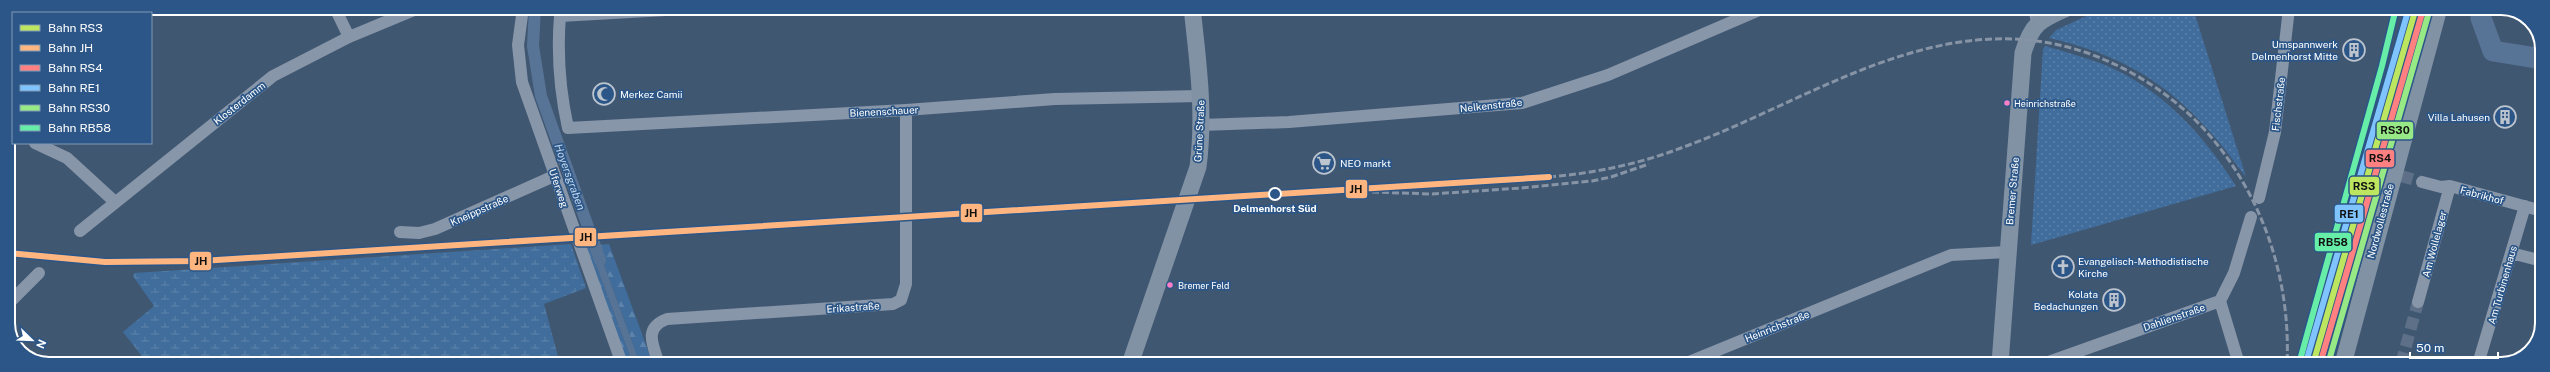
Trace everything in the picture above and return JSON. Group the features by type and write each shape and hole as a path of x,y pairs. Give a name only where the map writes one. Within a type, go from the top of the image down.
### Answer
{"main road":[{"name":"Grüne Straße","path":"1132,357 1198,167 1201,125 1201,96 1195,15"},
{"name":"Nordwollestraße","path":"2345,357 2397,175 2437,15"},
{"name":"Bremer Straße","path":"2000,357 2007,252 2023,53 2031,30 2039,16"}],"street":[{"path":"338,15 349,37"},
{"name":"Klosterdamm","path":"80,231 273,76 349,37 402,15"},
{"name":"Uferweg","path":"522,15 518,45 522,82 554,176 619,357"},
{"name":"Bienenschauer","path":"578,15 560,16 558,43 564,108 568,128 906,110 1055,99 1201,96"},
{"name":"Nelkenstraße","path":"1201,125 1289,122 1522,103 1608,75 1748,15"},
{"name":"Fischstraße","path":"2258,198 2275,132 2288,15"},
{"name":"Erikastraße","path":"657,357 652,343 651,332 658,323 667,319 893,304 901,300 906,284 906,110"},
{"path":"37,144 67,158 115,202"},
{"name":"Kneippstraße","path":"400,232 419,233 435,229 554,176"},
{"name":"Fabrikhof","path":"2422,182 2441,188 2450,186 2535,209"},
{"name":"Am Wollelager","path":"2418,302 2450,186"},
{"name":"Am Turbinenhaus","path":"2480,357 2525,206"},
{"path":"2237,357 2220,301 2234,273 2251,217"},
{"name":"Heinrichstraße","path":"1701,357 1951,256 2007,252"},
{"path":"2511,253 2535,259"},
{"path":"15,297 39,274"},
{"name":"Dahlienstraße","path":"2056,357 2220,301"}],"green space":[{"path":"2089,15 2195,15 2246,177 2226,150 2205,126 2184,105 2162,87 2138,71 2111,58 2082,47 2049,38 2056,30"},
{"path":"2045,46 2100,63 2122,73 2161,98 2194,130 2223,166 2236,186 2031,245 2043,49"},
{"path":"588,243 630,357 622,357 580,244"},
{"path":"571,244 586,288 544,304 558,357 143,357 123,332 154,306 133,276 134,273"},
{"path":"609,244 650,357 637,357 597,245"}],"shaded area":[{"path":"588,243 597,245 637,357 630,357"}],"waterway":[{"name":"Hoyersgraben","path":"535,15 533,46 541,96 600,260"},
{"path":"2481,15 2493,51 2535,58"}],"tunnel":[{"path":"2401,176 2422,182"},
{"path":"2403,357 2418,302"}],"railway":[{"path":"1549,177 1616,167 1665,154 1731,128 1881,62 1932,47 1984,39 2038,41 2093,55 2109,61 2153,86 2192,117 2204,129 2224,154 2242,181 2257,209 2269,238 2278,269 2284,300 2287,332 2287,357"},
{"path":"1342,191 1432,194 1521,188 1592,181 1611,177 1649,164"}],"rail line":[{"name":"RB58","path":"2301,357 2382,66 2394,15"},
{"name":"RE1","path":"2307,357 2407,15"},
{"name":"RS3","path":"2315,357 2414,15"},
{"name":"RS4","path":"2322,357 2422,15"},
{"name":"RS30","path":"2330,357 2428,15"},
{"name":"JH","path":"15,254 105,262 201,261 1549,177"}],"place":[{"name":"Umspannwerk Delmenhorst Mitte","path":"2354,50"},
{"name":"Merkez Camii","path":"604,94"},
{"name":"Heinrichstraße","path":"2007,103"},
{"name":"Villa Lahusen","path":"2505,117"},
{"name":"NEO markt","path":"1324,163"},
{"name":"Delmenhorst Süd","path":"1275,194"},
{"name":"Evangelisch-Methodistische Kirche","path":"2063,267"},
{"name":"Bremer Feld","path":"1170,285"},
{"name":"Kolata Bedachungen","path":"2114,300"}]}
